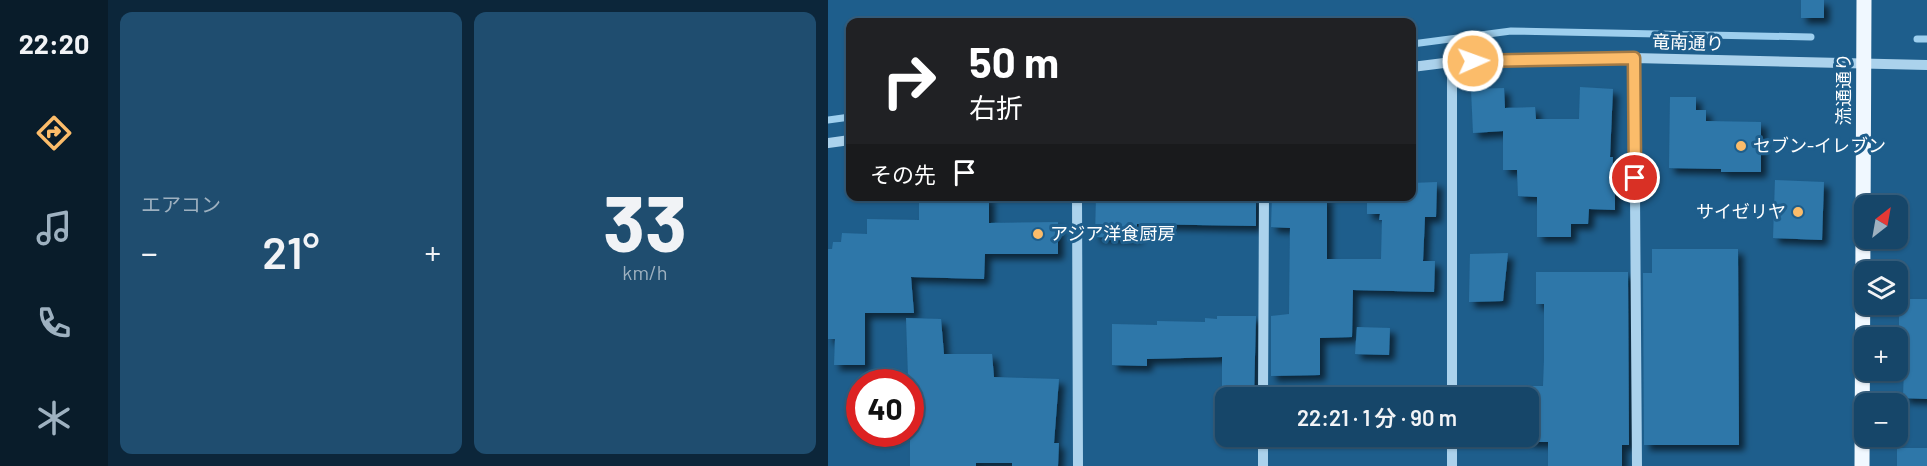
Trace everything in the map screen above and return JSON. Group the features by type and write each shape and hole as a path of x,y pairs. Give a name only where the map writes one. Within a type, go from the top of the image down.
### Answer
{"main road":[{"name":"流通通り","path":"1862,466 1864,0"}],"street":[{"name":"竜南通り","path":"1416,66 1452,62 1634,58 1927,65"},
{"path":"1634,58 1637,466"},
{"path":"1452,62 1452,387"},
{"path":"828,143 846,141"},
{"path":"1077,201 1078,466"},
{"path":"1263,387 1264,201"},
{"path":"1263,447 1263,466"},
{"path":"1452,447 1452,466"}],"building":[{"path":"1801,0 1824,0 1824,18 1801,18"},
{"path":"1580,87 1613,89 1610,157 1613,157 1612,181 1615,181 1615,210 1589,209 1588,224 1571,224 1571,237 1537,237 1537,197 1518,196 1517,170 1503,170 1503,131 1473,133 1471,89 1504,88 1505,108 1535,107 1536,119 1579,119"},
{"path":"1670,97 1696,97 1696,110 1706,110 1706,121 1761,122 1761,172 1669,168"},
{"path":"1775,180 1824,182 1822,240 1773,238"},
{"path":"1437,182 1436,217 1425,217 1423,261 1435,261 1434,292 1353,290 1352,337 1320,338 1320,375 1271,376 1271,316 1289,314 1290,228 1271,227 1272,201 1327,201 1327,259 1381,259 1382,220 1379,220 1380,214 1367,214 1367,201 1416,201 1416,183"},
{"path":"919,201 989,201 989,223 1058,222 1058,254 985,254 984,279 911,277 914,313 865,313 865,365 834,365 835,339 828,339 828,249 832,249 833,242 841,242 842,233 867,234 867,219 919,220"},
{"path":"1096,201 1256,201 1256,226 1137,224 1137,238 1095,237"},
{"path":"1652,249 1738,249 1739,445 1644,445 1643,273 1652,273"},
{"path":"1508,253 1503,301 1469,302 1470,254"},
{"path":"1536,272 1628,272 1629,445 1622,445 1622,466 1548,466 1548,442 1539,442 1539,387 1528,387 1543,386 1544,304 1536,304"},
{"path":"1908,299 1927,299 1927,399 1908,398 1908,393 1903,393 1904,381 1908,381 1908,327 1899,327 1899,315 1908,315"},
{"path":"1217,316 1256,316 1254,387 1222,387 1222,357 1147,359 1147,366 1112,365 1112,324 1157,325 1157,321 1205,322 1205,318 1217,319"},
{"path":"906,318 941,319 944,354 992,354 994,377 1059,379 1054,443 1059,443 1058,466 976,463 976,466 910,466 910,447 924,447 924,369 908,369"},
{"path":"1357,327 1390,328 1389,355 1355,354"},
{"path":"1897,448 1927,448 1927,466 1897,466"}],"waterway":[{"path":"1416,43 1511,31 1811,37"},
{"path":"1917,39 1927,39"},
{"path":"828,120 846,118"}],"place":[{"name":"セブン-イレブン","path":"1741,146"},
{"name":"サイゼリヤ","path":"1798,212"},
{"name":"アジア洋食厨房","path":"1038,234"}],"route":[{"path":"1473,61 1634,58 1635,178"}]}
